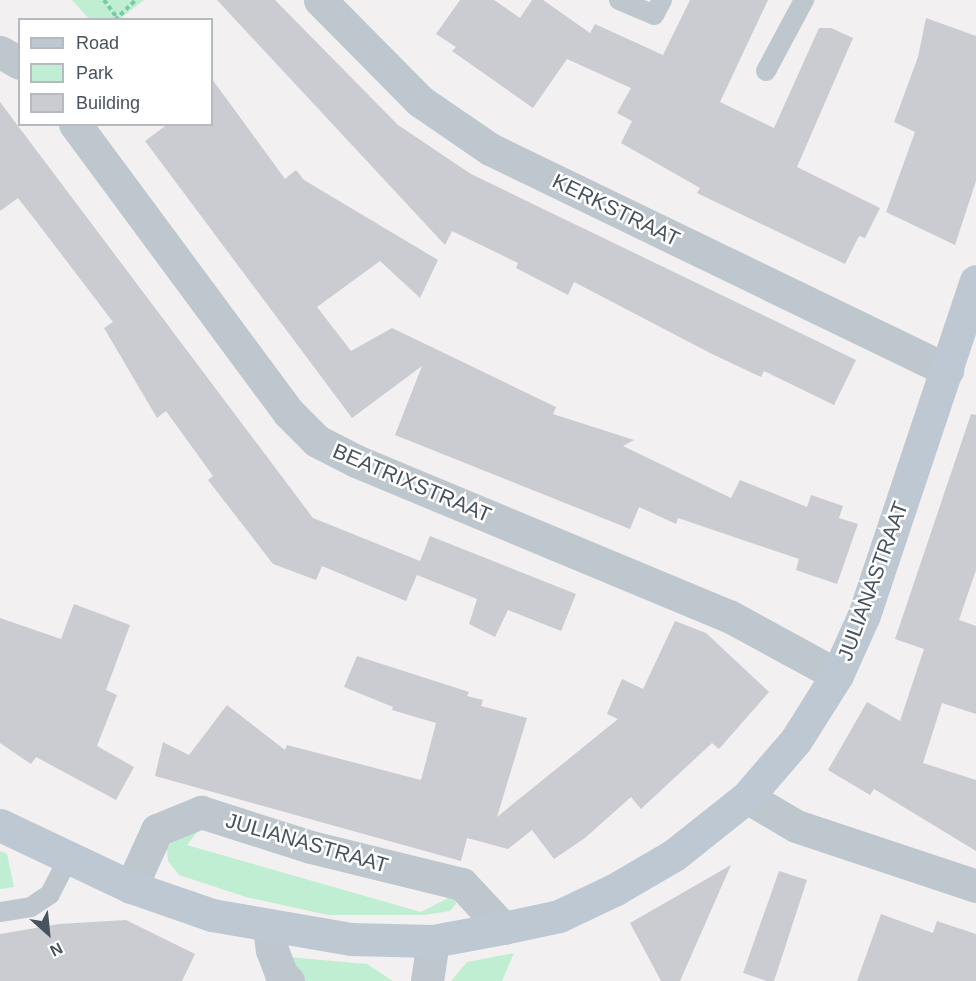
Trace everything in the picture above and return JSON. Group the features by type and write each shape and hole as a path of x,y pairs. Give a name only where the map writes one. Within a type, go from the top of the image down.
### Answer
{"street":[{"name":"KERKSTRAAT","path":"320,0 420,101 490,149 947,370"},
{"path":"0,51 18,62"},
{"name":"BEATRIXSTRAAT","path":"76,126 288,412 317,441 356,461 729,616 837,675"},
{"name":"JULIANASTRAAT","path":"0,825 70,855 131,887 212,915 269,927 351,939 433,941 503,928 559,916 614,890 675,855 747,798 796,740 837,675 864,615 947,370 967,336 976,280"},
{"path":"747,798 796,826 976,886"},
{"name":"JULIANASTRAAT","path":"131,887 157,830 201,812 311,847 462,884 503,928"},
{"path":"269,927 272,950 288,981"},
{"path":"427,981 433,941"}],"lane":[{"path":"619,0 654,15 662,0"},
{"path":"766,71 804,0"},
{"path":"0,912 31,907 50,894 70,855"}],"path":[{"path":"104,0 115,18"},
{"path":"117,18 136,0"}],"green space":[{"path":"72,0 144,0 121,18 88,18"},
{"path":"202,826 187,845 421,912 454,895 456,904 450,911 425,915 328,915 246,897 179,875 168,861 167,849 174,838"},
{"path":"0,851 7,854 14,887 0,889"},
{"path":"514,953 502,981 451,981 467,962"},
{"path":"288,957 367,964 393,981 305,981 293,974"}],"building":[{"path":"217,0 275,0 398,125 471,174 856,360 834,405 764,371 761,377 712,354 574,282 568,295 516,268 518,263 452,231 445,245"},
{"path":"460,0 494,0 520,18 532,0 543,0 590,33 595,24 663,55 690,0 768,0 720,102 774,128 819,28 831,28 853,38 797,167 880,208 865,238 859,236 845,264 697,193 700,188 621,143 632,121 617,113 631,88 567,59 533,108 452,51 456,47 436,34"},
{"path":"926,18 976,36 976,181 955,245 886,212 915,132 894,122 918,57"},
{"path":"213,80 285,179 296,170 304,180 438,260 420,298 380,261 317,307 351,351 392,328 556,407 553,414 634,440 623,446 731,498 740,480 807,507 811,495 843,506 839,518 858,524 837,584 796,570 799,559 678,518 676,524 639,507 630,529 395,435 422,366 352,418 145,141 165,126 213,126"},
{"path":"0,102 313,518 420,561 430,536 576,594 561,631 508,610 495,637 469,624 477,599 417,575 406,601 322,566 316,580 273,564 208,480 213,476 166,411 157,418 104,328 113,322 36,221 18,198 0,211"},
{"path":"971,414 976,415 976,570 959,620 976,626 976,714 942,703 923,763 976,780 976,851 874,789 870,795 828,770 867,702 900,721 924,649 895,639"},
{"path":"74,604 130,625 106,690 117,695 97,746 134,767 116,800 36,757 31,764 0,743 0,618 61,639"},
{"path":"675,621 706,633 769,692 719,749 712,743 641,809 631,797 585,838 554,859 532,830 508,849 467,838 461,861 155,776 163,742 189,755 227,705 285,750 287,745 421,780 436,723 392,710 393,707 344,687 357,656 469,692 467,696 483,700 481,706 527,718 497,817 618,719 607,714 622,679 643,689"},
{"path":"731,865 680,981 661,981 630,923"},
{"path":"779,871 807,880 774,981 767,981 743,973"},
{"path":"881,914 933,933 937,921 976,934 976,981 857,981"},
{"path":"126,920 195,954 182,981 0,981 0,934 59,924"}]}
